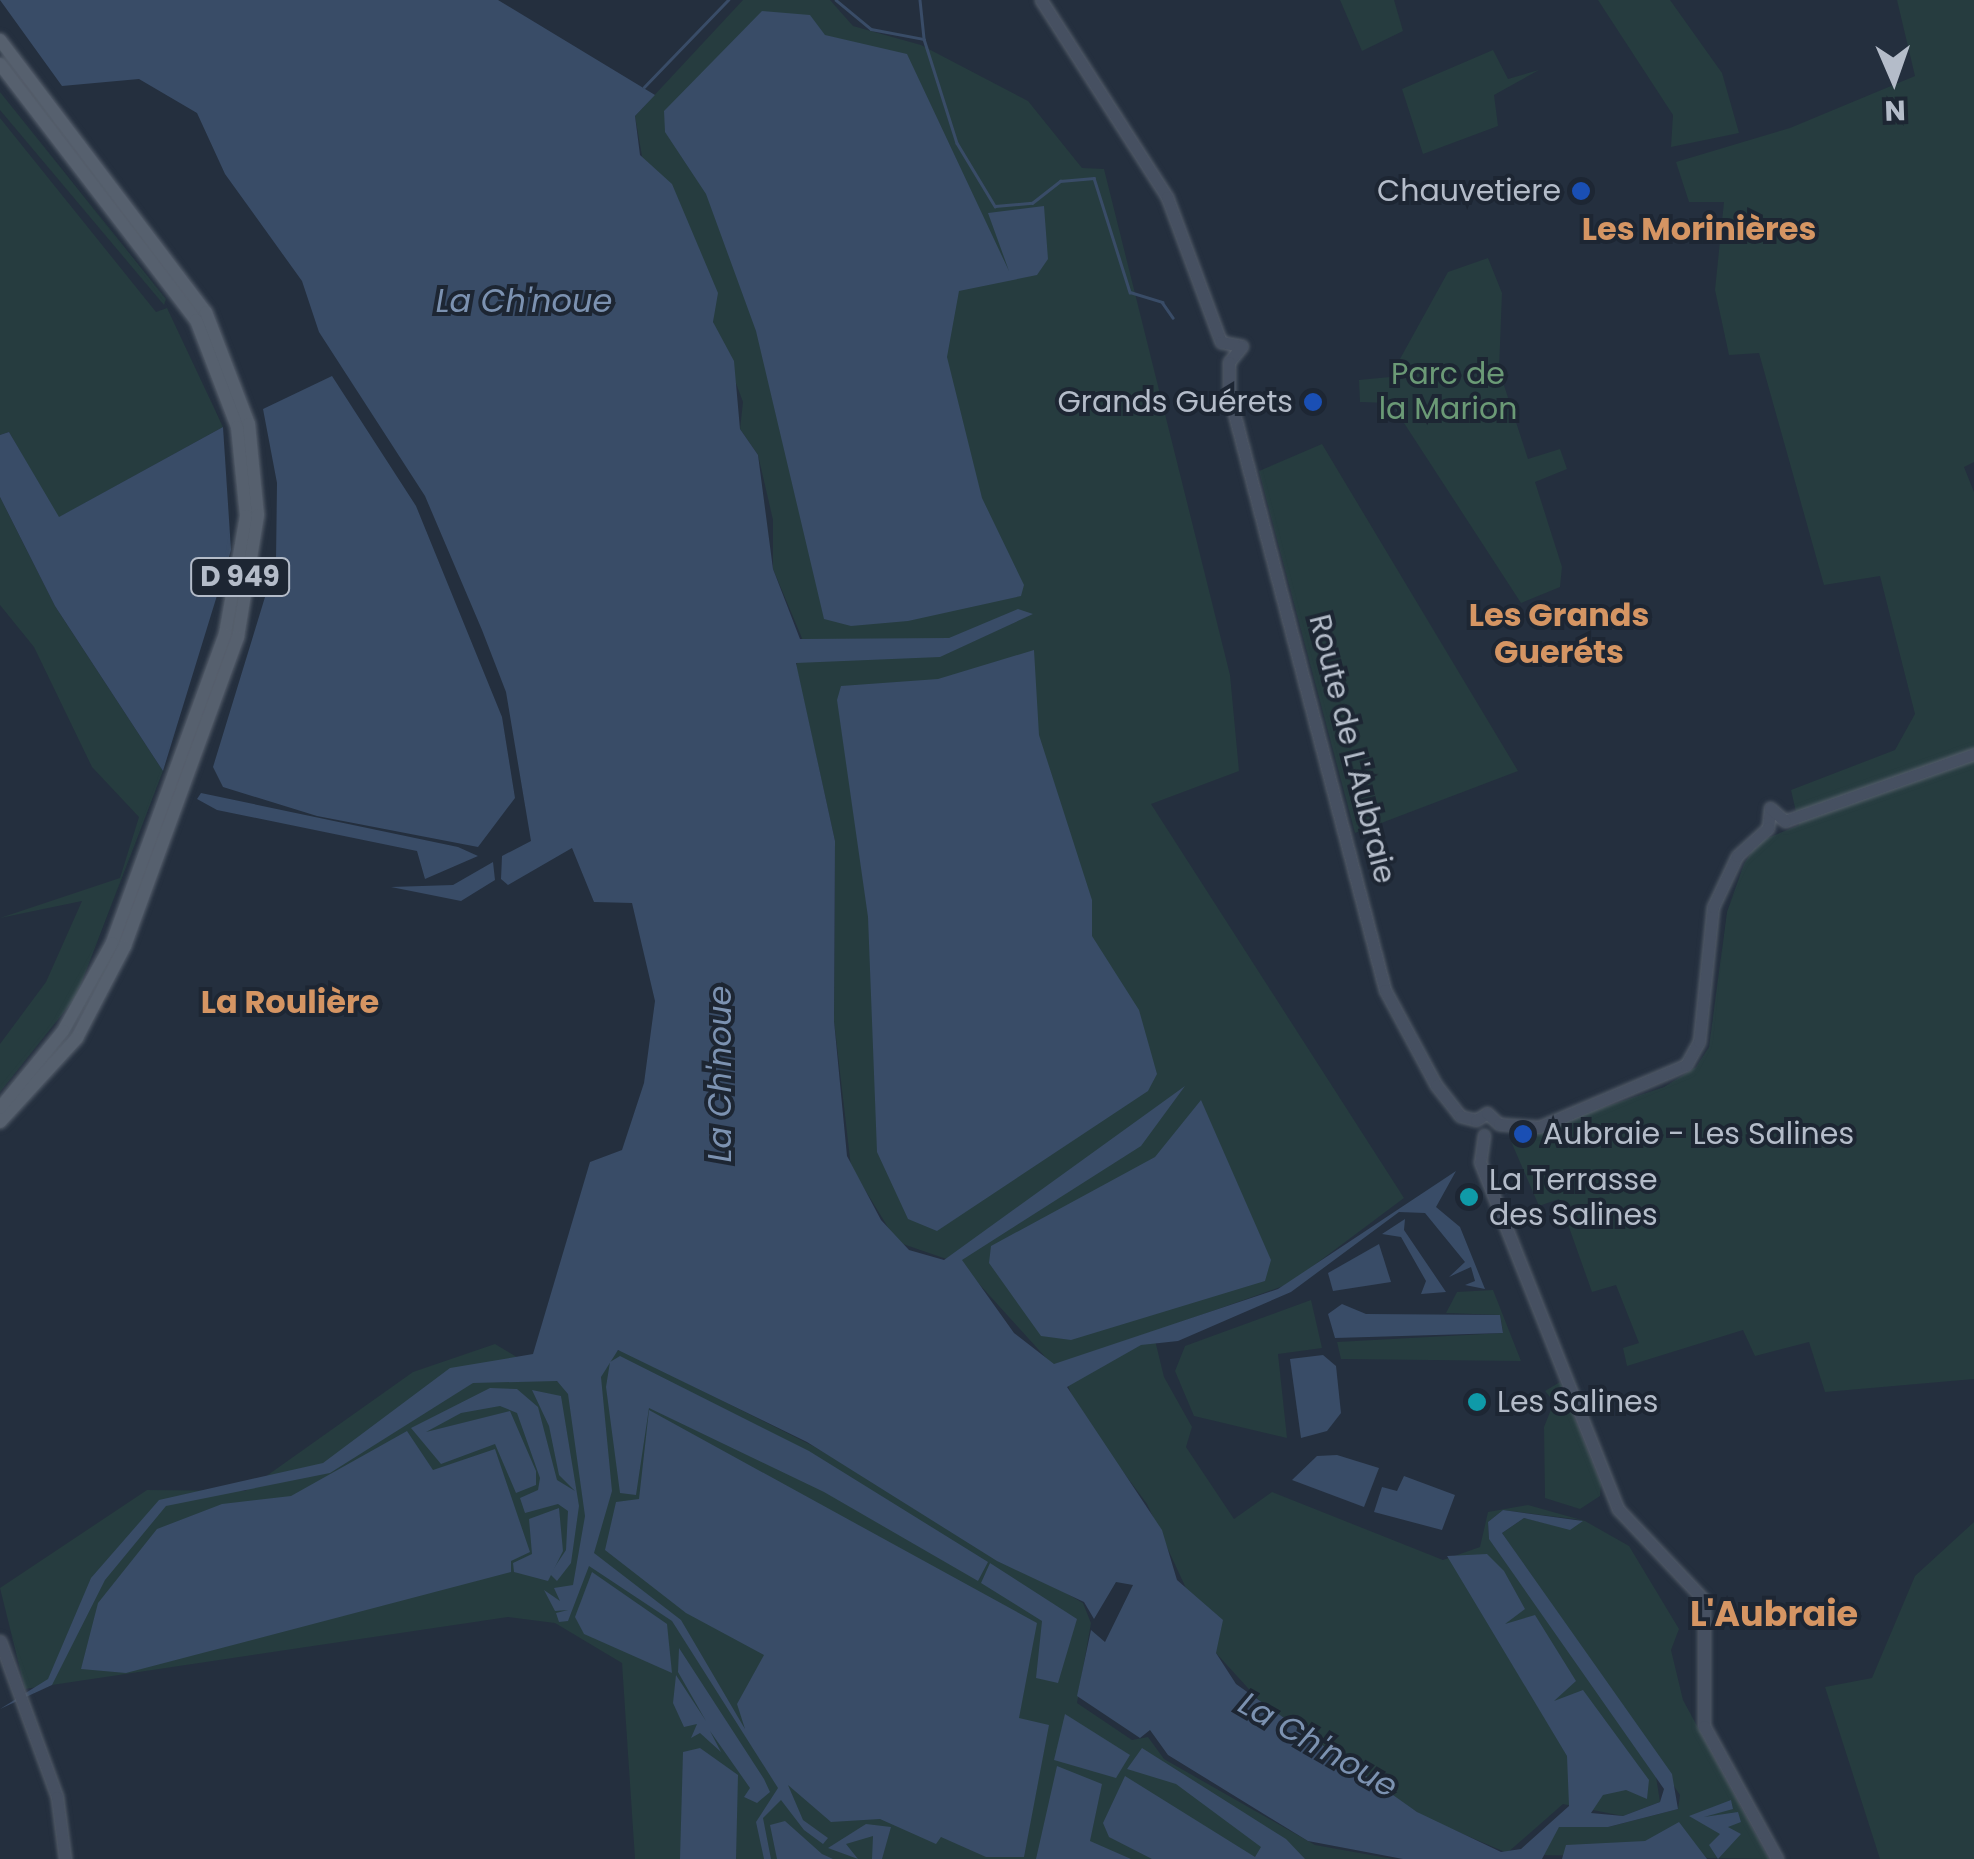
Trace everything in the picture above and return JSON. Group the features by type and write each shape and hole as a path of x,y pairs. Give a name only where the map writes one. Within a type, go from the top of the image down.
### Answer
{"main road":[{"name":"D 949","path":"0,40 212,322 249,424 258,515 238,637 125,946 77,1038 0,1122"},
{"name":"D 949","path":"0,64 196,320 236,427 246,516 226,634 112,944 64,1031 0,1108"}],"street":[{"path":"1041,0 1167,197 1221,342 1229,362 1242,346 1221,342"},
{"name":"Route de L'Aubraie","path":"1229,362 1229,394 1311,680 1385,990 1436,1085 1460,1116 1476,1120"},
{"path":"1484,1136 1498,1124 1539,1128 1686,1065 1699,1042 1713,907 1737,856 1768,828 1974,754"},
{"path":"1768,828 1770,808 1785,821"},
{"path":"1498,1124 1490,1113 1476,1120 1484,1136 1482,1166 1618,1509 1704,1600 1704,1726 1746,1808 1778,1859"},
{"path":"0,1642 21,1710 61,1808 65,1859"}],"green space":[{"path":"743,0 830,0 853,26 921,45 1028,101 1082,168 1104,169 1230,675 1239,771 1151,804 1404,1198 1289,1284 1153,1332 1164,1377 1192,1427 1186,1447 1234,1519 1272,1492 1443,1560 1480,1547 1488,1512 1528,1505 1585,1521 1629,1546 1679,1629 1671,1650 1683,1700 1769,1859 1538,1855 1558,1827 1608,1827 1678,1809 1680,1795 1502,1533 1524,1518 1570,1529 1581,1520 1503,1510 1488,1522 1489,1538 1655,1770 1660,1802 1623,1816 1563,1804 1507,1853 1426,1818 1278,1721 1216,1653 1147,1504 1077,1410 1066,1380 961,1264 897,1242 851,1167 834,1021 835,841 796,666 804,643 773,569 773,520 758,455 740,429 743,402 713,322 715,298 643,162 635,116"},
{"path":"1340,0 1394,0 1403,31 1362,51"},
{"path":"1598,0 1670,0 1722,73 1739,133 1671,147 1673,115"},
{"path":"1897,0 1974,0 1974,462 1964,467 1974,492 1974,1379 1825,1392 1809,1342 1755,1356 1743,1330 1627,1366 1623,1348 1639,1343 1616,1285 1592,1292 1559,1199 1539,1206 1510,1139 1664,1087 1696,1067 1709,1047 1727,912 1744,864 1758,842 1799,825 1791,790 1895,750 1915,714 1880,576 1824,585 1759,353 1729,355 1715,290 1724,202 1689,202 1676,162 1790,128 1915,76"},
{"path":"1493,50 1508,79 1539,70 1494,95 1498,126 1423,154 1402,89"},
{"path":"0,92 166,299 164,305 0,110"},
{"path":"0,118 156,312 167,308 223,427 58,518 9,432 0,435"},
{"name":"Parc de la Marion","path":"1488,258 1502,293 1499,370 1528,459 1560,449 1567,469 1535,482 1562,567 1560,587 1521,603 1391,403 1360,402 1359,380 1390,377 1448,272"},
{"path":"1322,444 1518,771 1355,833 1259,471"},
{"path":"0,497 55,606 163,771 76,997 0,1092 0,1044 46,982 82,901 0,918 120,878 139,817 92,767 34,647 0,605"},
{"path":"1493,1290 1521,1361 1341,1359 1337,1342 1503,1333 1500,1315 1446,1313 1457,1292"},
{"path":"1311,1300 1322,1348 1278,1354 1287,1438 1194,1416 1175,1371 1185,1346"},
{"path":"495,1344 568,1388 599,1356 621,1350 813,1446 1083,1603 1091,1623 1077,1703 1132,1740 1148,1737 1164,1759 1315,1845 1393,1859 635,1859 622,1663 555,1623 508,1617 25,1689 0,1588 147,1490 245,1491 413,1372"},
{"path":"1560,1382 1601,1484 1600,1496 1580,1509 1545,1498 1544,1427 1554,1402 1545,1391"},
{"path":"1974,1522 1974,1859 1880,1859 1825,1687 1872,1678 1915,1576"}],"water":[{"name":"La Ch'noue","path":"0,0 498,0 655,95 635,116 640,155 672,184 718,293 713,322 734,361 740,429 758,455 773,569 800,639 949,638 1018,609 1033,614 940,657 796,663 835,841 834,1021 847,1156 881,1220 909,1250 944,1260 1185,1086 1141,1146 962,1260 1014,1333 1054,1364 1278,1289 1456,1171 1436,1207 1460,1227 1485,1289 1465,1285 1475,1281 1471,1267 1449,1277 1465,1262 1425,1213 1399,1212 1291,1292 1178,1341 1141,1345 1067,1387 1162,1530 1177,1580 1223,1620 1216,1653 1236,1684 1417,1812 1501,1852 1521,1849 1569,1806 1567,1756 1447,1556 1487,1554 1504,1571 1525,1609 1505,1624 1535,1615 1576,1681 1554,1701 1583,1690 1649,1780 1647,1799 1626,1790 1603,1795 1591,1813 1623,1816 1660,1802 1664,1789 1489,1539 1488,1522 1503,1510 1583,1521 1570,1530 1524,1518 1502,1533 1672,1774 1678,1809 1608,1827 1559,1827 1542,1859 1403,1859 1308,1841 1168,1755 1150,1730 1140,1738 1077,1696 1091,1630 1105,1642 1133,1585 1116,1582 1094,1619 1084,1602 997,1561 807,1442 618,1350 601,1377 612,1491 594,1553 681,1620 745,1729 737,1704 764,1655 686,1613 605,1550 616,1502 639,1499 649,1410 1037,1623 1019,1718 1049,1725 1024,1857 986,1857 941,1837 936,1844 880,1819 831,1822 788,1785 803,1820 828,1838 823,1844 804,1830 781,1800 763,1818 771,1859 764,1859 756,1822 778,1788 672,1621 589,1566 568,1621 559,1622 556,1613 568,1610 555,1611 544,1590 560,1601 554,1588 573,1585 585,1516 568,1394 557,1381 473,1383 330,1473 166,1506 105,1580 52,1685 0,1709 48,1679 91,1578 159,1500 323,1463 450,1368 533,1354 590,1162 622,1150 644,1083 655,1001 632,903 594,902 572,848 508,885 501,879 502,856 531,841 506,692 482,630 425,496 319,332 302,281 225,174 197,113 139,79 62,86"},
{"path":"762,11 810,15 825,35 907,54 1009,271 988,213 1044,206 1048,259 1037,275 959,291 947,357 982,498 1024,585 1021,596 908,621 851,626 824,619 756,331 706,194 665,132 664,111"},
{"path":"332,376 416,506 502,717 515,798 478,847 317,816 223,787 213,767 276,561 277,483 263,409"},
{"path":"223,427 231,550 163,771 55,606 0,497 0,435 9,432 59,517"},
{"path":"1034,650 1039,735 1092,900 1092,936 1139,1010 1157,1074 1148,1091 937,1231 908,1219 877,1152 868,917 837,700 841,686 938,679"},
{"path":"201,793 458,847 478,856 425,879 417,851 217,810 197,799"},
{"path":"493,862 495,880 461,901 391,887 453,885"},
{"path":"1201,1100 1271,1260 1265,1281 1071,1340 1041,1336 989,1263 991,1246 1155,1157"},
{"path":"1405,1219 1404,1230 1446,1292 1421,1294 1426,1281 1401,1237 1382,1234"},
{"path":"1379,1244 1391,1282 1333,1291 1328,1273"},
{"path":"1342,1304 1366,1314 1500,1315 1503,1333 1335,1338 1328,1314"},
{"path":"1323,1355 1336,1366 1341,1413 1327,1431 1301,1438 1290,1359"},
{"path":"620,1356 809,1451 988,1562 978,1581 824,1492 649,1408 636,1495 620,1493 606,1387 610,1362"},
{"path":"490,1388 517,1389 538,1407 557,1480 575,1491 559,1475 549,1426 532,1390 561,1396 579,1506 571,1563 557,1581 550,1574 566,1550 568,1511 558,1504 525,1513 520,1498 538,1490 540,1478 517,1413 500,1406 461,1413 426,1432 510,1411 536,1471 536,1485 516,1493 495,1444 441,1464 411,1428"},
{"path":"407,1431 433,1470 495,1449 530,1552 511,1561 511,1572 126,1673 81,1669 98,1603 157,1529 222,1504 291,1496"},
{"path":"1337,1455 1379,1468 1364,1507 1292,1480 1317,1456"},
{"path":"1404,1476 1455,1495 1442,1530 1374,1512 1382,1487 1397,1491"},
{"path":"559,1508 563,1551 548,1581 514,1572 513,1563 532,1554 529,1519"},
{"path":"990,1563 1077,1619 1058,1683 1036,1678 1042,1621 981,1583"},
{"path":"592,1572 667,1624 672,1673 584,1634 575,1617"},
{"path":"679,1648 764,1779 770,1792 757,1803 744,1797 750,1788 710,1731 721,1752 700,1733 691,1738 697,1724 684,1727 673,1703 676,1675 706,1721 678,1672"},
{"path":"1065,1714 1130,1755 1116,1778 1054,1760"},
{"path":"700,1748 738,1775 736,1859 680,1859 683,1752"},
{"path":"1142,1748 1286,1839 1305,1859 1152,1859 1109,1837 1103,1823 1125,1776 1255,1857 1261,1847 1176,1784 1127,1769"},
{"path":"1057,1766 1102,1784 1090,1841 1131,1859 1036,1859"},
{"path":"1731,1800 1733,1809 1704,1817 1738,1812 1741,1822 1728,1827 1741,1834 1718,1859 1709,1845 1720,1834 1689,1816"},
{"path":"785,1821 833,1859 777,1859 770,1825"},
{"path":"1679,1822 1707,1859 1562,1859 1566,1845 1645,1841"},
{"path":"866,1824 891,1827 882,1859 872,1859 873,1836 846,1844 858,1859 828,1848"}],"waterway":[{"path":"644,87 728,0"},
{"path":"836,0 871,29 924,39 957,143 995,206 1032,203 1060,181 1094,178 1130,292 1162,302 1173,318"},
{"path":"920,0 924,37"}],"place":[{"name":"Chauvetiere","path":"1581,191"},
{"name":"Grands Guérets","path":"1313,402"},
{"name":"Aubraie - Les Salines","path":"1523,1134"},
{"name":"La Terrasse des Salines","path":"1469,1197"},
{"name":"Les Salines","path":"1477,1402"}],"district":[{"name":"Les Morinières","path":"1699,229"},
{"name":"Les Grands Gueréts","path":"1559,634"},
{"name":"La Roulière","path":"290,1002"},
{"name":"L'Aubraie","path":"1774,1614"}]}
